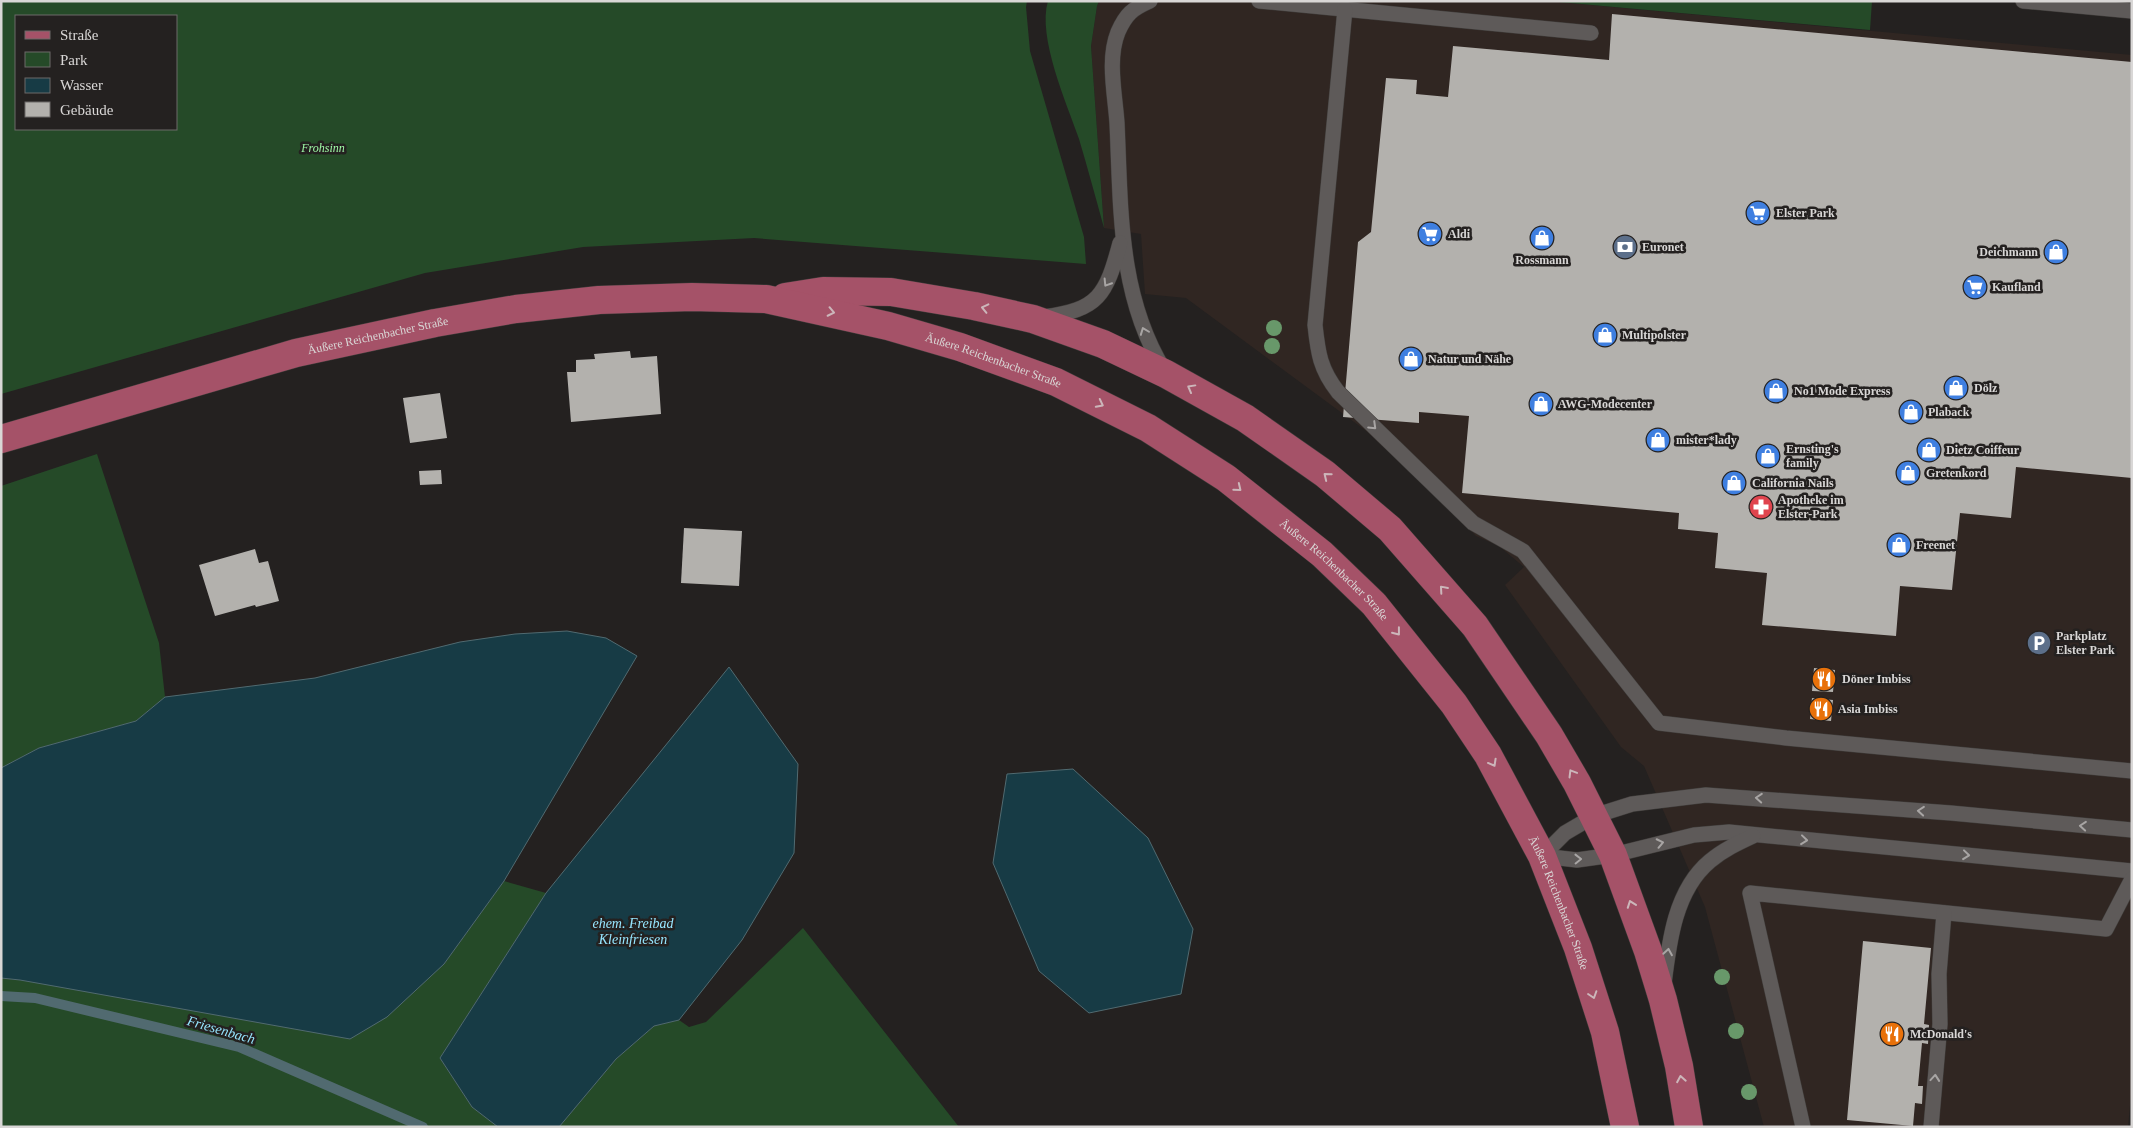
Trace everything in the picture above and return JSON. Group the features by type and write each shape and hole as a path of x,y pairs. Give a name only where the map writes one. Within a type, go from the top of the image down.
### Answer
{"main road":[{"name":"Äußere Reichenbacher Straße","path":"1,439 296,353 435,323 516,309 599,300 692,297 766,299 823,291 891,292 974,306 1033,319 1103,344 1166,374 1245,418 1325,474 1390,529 1475,626 1549,735 1578,783 1613,855 1645,943 1663,1000 1679,1066 1689,1127"},
{"name":"Äußere Reichenbacher Straße","path":"766,299 888,326 960,347 1056,382 1148,428 1226,478 1322,554 1374,604 1454,704 1509,792 1542,856 1578,948 1606,1032 1625,1127"}],"lane":[{"path":"1150,1 1133,9 1125,18 1113,49 1122,237 1141,325 1150,347 1166,374"},
{"path":"1260,1 1591,33"},
{"path":"2023,1 2132,11"},
{"path":"1345,9 1315,325 1318,354 1327,378 1338,392 1473,523 1523,551 1659,723 1786,738 2132,771"},
{"path":"1033,319 1067,314 1084,307 1098,297 1111,277 1122,237"},
{"path":"1542,856 1565,833 1594,816 1646,801 1706,795 1788,800 2132,830"},
{"path":"1542,856 1578,860 1613,855 1694,836 1729,832 2132,871"},
{"path":"1663,1000 1672,930 1680,906 1694,879 1709,861 1730,846 1756,835"},
{"path":"1804,1127 1750,893 2106,929 2132,879"},
{"path":"1930,1127 1940,1024 1939,974 1944,913"}],"shaded area":[{"name":"Elster Park","path":"1099,1 1548,1 2132,55 2132,1085 2128,1127 1764,1127 1705,907 1644,766 1621,747 1505,585 1524,567 1499,546 1476,536 1448,507 1365,430 1186,298 1145,294 1141,234 1104,228 1091,46"}],"green space":[{"name":"Frohsinn","path":"1,1 1027,1 1030,51 1084,237 1086,264 754,238 583,247 425,273 1,394"},
{"path":"1048,1 1099,1 1091,46 1104,228 1079,139 1050,51 1046,16"},
{"path":"1548,1 1872,1 1870,30"},
{"path":"97,454 159,643 165,697 136,721 39,748 1,768 1,486"},
{"path":"504,881 546,893 440,1058 472,1107 498,1127 1,1127 1,978 20,980 444,964"},
{"path":"803,928 959,1127 559,1127 616,1059 654,1026 679,1020 689,1027 706,1022"}],"water":[{"path":"567,631 606,638 637,656 504,881 444,964 387,1017 350,1039 1,978 1,768 39,748 136,721 165,697 315,678 460,642 515,634"},
{"name":"ehem. Freibad Kleinfriesen","path":"729,667 798,764 794,853 742,940 679,1020 654,1026 616,1059 559,1127 498,1127 472,1107 440,1058 546,893"},
{"path":"1073,769 1148,838 1193,929 1181,994 1089,1013 1039,971 993,863 1007,774"}],"building":[{"name":"Elster Park","path":"1612,14 2132,62 2132,478 2016,467 2011,518 1960,513 1952,590 1900,586 1896,636 1762,625 1767,573 1715,568 1718,533 1678,529 1679,513 1462,493 1469,416 1419,412 1419,423 1343,417 1358,242 1371,232 1386,78 1417,80 1416,94 1448,97 1453,46 1609,60"},
{"path":"630,351 631,358 657,356 661,414 571,422 567,372 576,372 576,360 595,359 594,354"},
{"path":"440,393 447,438 410,443 403,398"},
{"path":"441,470 442,484 420,485 419,471"},
{"path":"684,528 742,531 739,586 681,583"},
{"path":"255,549 259,563 268,561 279,601 256,607 255,605 215,616 199,565"},
{"path":"1814,668 1835,670 1833,692 1812,691"},
{"path":"1812,698 1833,700 1831,721 1810,719"},
{"name":"McDonald's","path":"1863,941 1931,948 1924,1024 1929,1025 1928,1044 1922,1043 1918,1086 1923,1086 1922,1104 1915,1103 1913,1126 1847,1120"}],"waterway":[{"name":"Friesenbach","path":"1,996 35,998 239,1047 423,1127"}],"place":[{"name":"Elster Park","path":"1758,213"},
{"name":"Aldi","path":"1430,234"},
{"name":"Rossmann","path":"1542,238"},
{"name":"Euronet","path":"1625,247"},
{"name":"Deichmann","path":"2056,252"},
{"name":"Kaufland","path":"1975,287"},
{"name":"Multipolster","path":"1605,335"},
{"name":"Natur und Nähe","path":"1411,359"},
{"name":"Dölz","path":"1956,388"},
{"name":"No1 Mode Express","path":"1776,391"},
{"name":"AWG-Modecenter","path":"1541,404"},
{"name":"Plaback","path":"1911,412"},
{"name":"mister*lady","path":"1658,440"},
{"name":"Dietz Coiffeur","path":"1929,450"},
{"name":"Ernsting's family","path":"1768,456"},
{"name":"Gretenkord","path":"1908,473"},
{"name":"California Nails","path":"1734,483"},
{"name":"Apotheke im Elster-Park","path":"1761,507"},
{"name":"Freenet","path":"1899,545"},
{"name":"Parkplatz Elster Park","path":"2039,643"},
{"name":"Döner Imbiss","path":"1824,679"},
{"name":"Asia Imbiss","path":"1821,709"},
{"name":"McDonald's","path":"1892,1034"}]}
